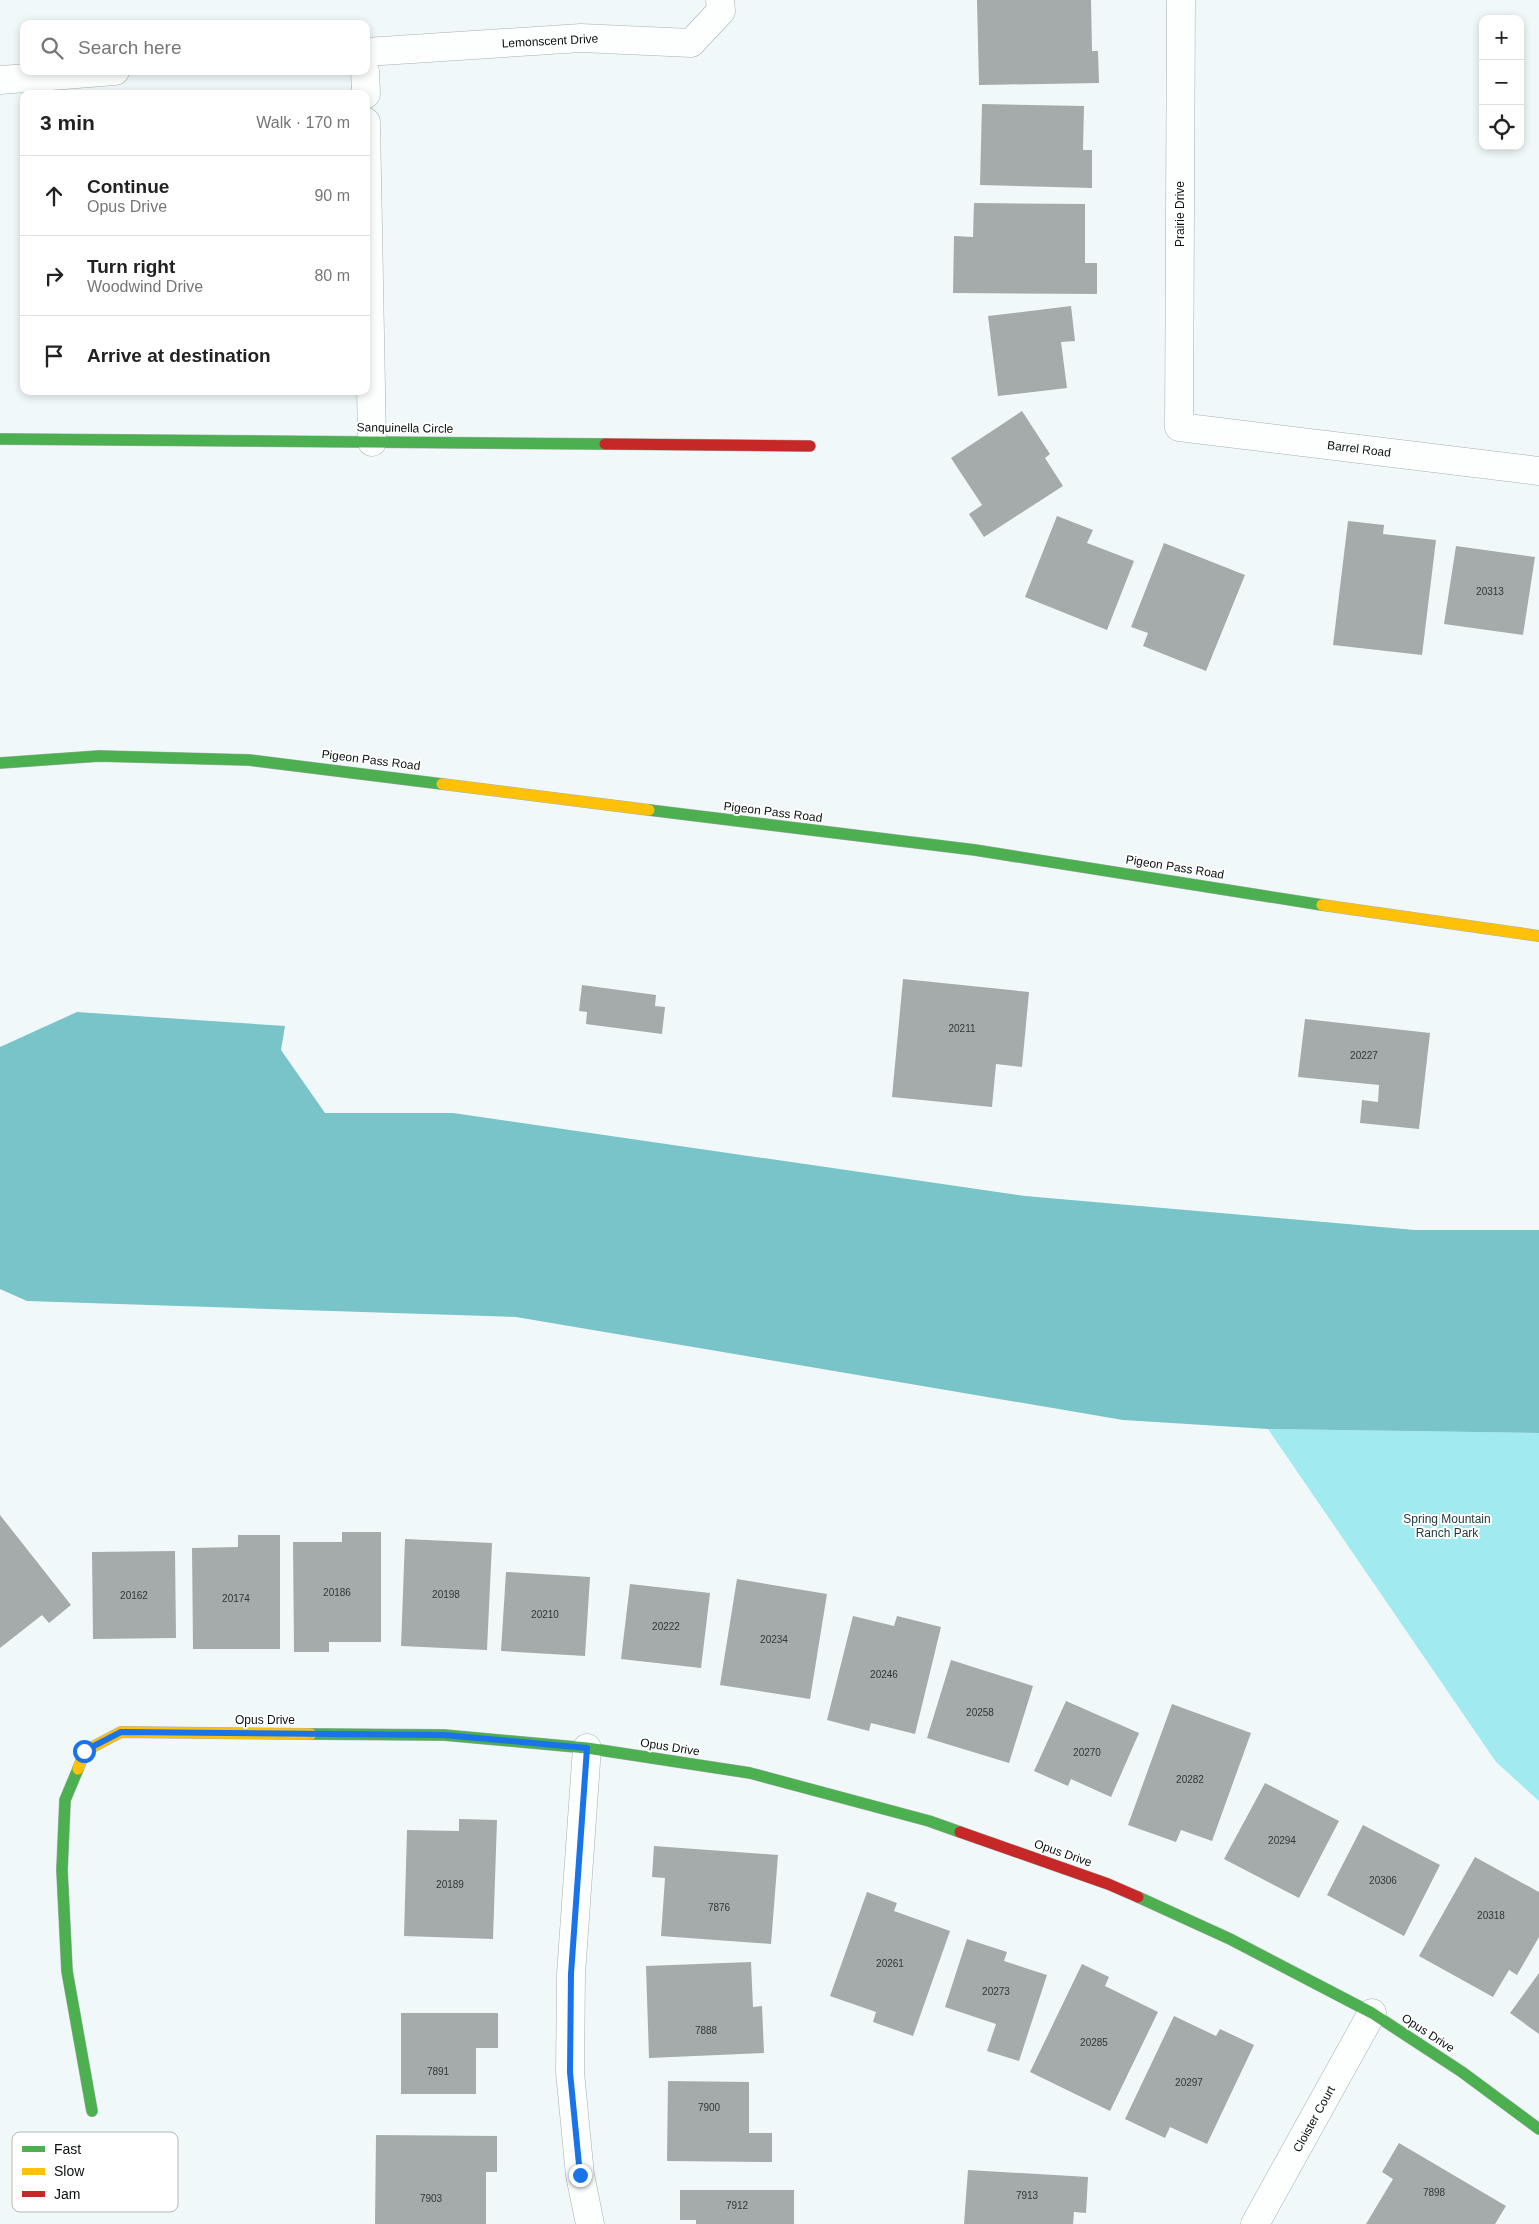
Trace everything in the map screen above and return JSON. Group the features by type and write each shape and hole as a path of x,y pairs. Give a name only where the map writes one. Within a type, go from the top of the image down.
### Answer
{"street":[{"name":"Prairie Drive","path":"1179,427 1181,0"},
{"name":"Lemonscent Drive","path":"370,52 581,38 691,43 721,6"},
{"path":"0,80 64,75"},
{"path":"365,75 366,90"},
{"path":"370,335 372,442"},
{"name":"Barrel Road","path":"1179,427 1539,471"},
{"name":"Sanquinella Circle","path":"0,440 810,446"},
{"name":"Pigeon Pass Road","path":"0,763 99,756 249,760 975,850 1346,909 1539,936"},
{"name":"Opus Drive","path":"92,2111 67,1971 62,1870 65,1800 84,1751 121,1732 444,1735 587,1748 750,1773 929,1820 1108,1884 1230,1939 1372,2013 1462,2072 1539,2129"},
{"path":"587,1748 571,1974 570,2072 580,2175 590,2224"},
{"name":"Cloister Court","path":"1255,2224 1372,2013"}],"green space":[{"name":"Spring Mountain Ranch Park","path":"1268,1429 1539,1433 1539,1801 1496,1762"}],"shaded area":[{"path":"77,1012 285,1026 281,1050 325,1113 453,1113 1025,1196 1415,1230 1539,1230 1539,1433 1268,1429 1123,1420 516,1317 27,1301 0,1289 0,1047"}],"building":[{"path":"977,0 1091,0 1092,51 1098,51 1099,83 979,85"},
{"path":"982,104 1084,106 1083,150 1092,150 1092,188 980,185"},
{"path":"974,203 1085,204 1085,263 1097,263 1097,294 953,293 954,236 973,237"},
{"path":"1071,306 1075,341 1061,342 1067,388 998,396 988,316"},
{"path":"1022,411 1050,454 1045,458 1063,486 984,537 969,514 982,505 951,458"},
{"path":"1057,516 1093,530 1087,543 1134,561 1107,630 1025,597"},
{"path":"1348,521 1384,525 1383,534 1436,540 1422,655 1333,645"},
{"path":"1164,543 1245,575 1206,671 1143,646 1148,633 1131,627"},
{"path":"1456,546 1535,557 1523,635 1444,624"},
{"path":"903,979 1029,992 1022,1067 996,1064 992,1107 892,1097"},
{"path":"582,985 656,995 655,1006 665,1007 662,1034 586,1024 587,1012 579,1011"},
{"path":"1305,1019 1430,1033 1419,1129 1360,1123 1362,1100 1378,1102 1379,1085 1298,1077"},
{"path":"0,1515 71,1605 49,1623 42,1615 0,1648"},
{"path":"342,1532 381,1532 381,1642 329,1642 329,1652 294,1652 293,1542 342,1542"},
{"path":"238,1535 280,1535 280,1649 193,1649 192,1548 238,1547"},
{"path":"405,1539 492,1543 487,1650 401,1646"},
{"path":"175,1551 176,1638 93,1639 92,1552"},
{"path":"506,1572 590,1577 585,1656 501,1651"},
{"path":"737,1579 827,1594 810,1699 720,1685"},
{"path":"630,1584 710,1593 701,1668 621,1659"},
{"path":"853,1616 894,1626 897,1616 941,1627 915,1734 871,1723 869,1731 827,1720"},
{"path":"951,1660 1033,1686 1009,1763 927,1738"},
{"path":"1066,1701 1139,1733 1111,1797 1071,1779 1068,1786 1034,1771"},
{"path":"1172,1704 1251,1733 1212,1841 1181,1830 1176,1842 1128,1825"},
{"path":"1265,1783 1339,1821 1299,1898 1224,1859"},
{"path":"459,1819 497,1820 493,1939 404,1936 407,1830 459,1831"},
{"path":"1363,1825 1440,1865 1404,1936 1327,1895"},
{"path":"654,1846 778,1855 771,1944 661,1936 665,1878 652,1877"},
{"path":"1475,1857 1539,1892 1539,1937 1517,1975 1509,1970 1493,1997 1419,1956"},
{"path":"867,1892 897,1903 894,1911 950,1931 913,2036 873,2022 876,2012 830,1996"},
{"path":"967,1939 1007,1952 1004,1961 1047,1975 1019,2061 987,2051 996,2024 945,2007"},
{"path":"751,1962 753,2007 762,2006 764,2053 649,2058 646,1966"},
{"path":"1082,1964 1109,1977 1105,1986 1158,2012 1110,2111 1030,2072"},
{"path":"1539,1973 1539,2034 1510,2013"},
{"path":"401,2013 498,2013 498,2048 476,2048 476,2094 401,2094"},
{"path":"1174,2016 1216,2036 1220,2029 1254,2045 1207,2144 1170,2127 1165,2138 1125,2119"},
{"path":"668,2081 749,2082 749,2133 772,2133 772,2162 667,2161"},
{"path":"376,2135 497,2136 497,2172 486,2172 486,2224 375,2224"},
{"path":"1399,2143 1506,2206 1495,2224 1366,2224 1393,2179 1382,2172"},
{"path":"968,2170 1088,2177 1086,2213 1074,2212 1073,2224 964,2224"},
{"path":"680,2190 794,2190 794,2224 696,2224 696,2220 680,2220"}],"traffic: fast":[{"path":"0,439 605,444"},
{"path":"0,763 99,756 249,760 442,784"},
{"path":"649,810 975,850 1322,905"},
{"path":"311,1734 444,1735 587,1748 750,1773 929,1821 960,1832"},
{"path":"78,1769 65,1800 62,1870 67,1971 92,2111"},
{"path":"1138,1897 1230,1939 1372,2013 1462,2072 1539,2129"}],"traffic: slow":[{"path":"442,784 649,810"},
{"path":"1322,905 1539,936"},
{"path":"78,1769 85,1751 121,1732 311,1734"}],"traffic: jam":[{"path":"605,444 810,446"},
{"path":"960,1832 1108,1884 1138,1897"}],"route":[{"path":"84,1751 121,1732 444,1735 587,1748 571,1974 570,2072 580,2175"}]}
